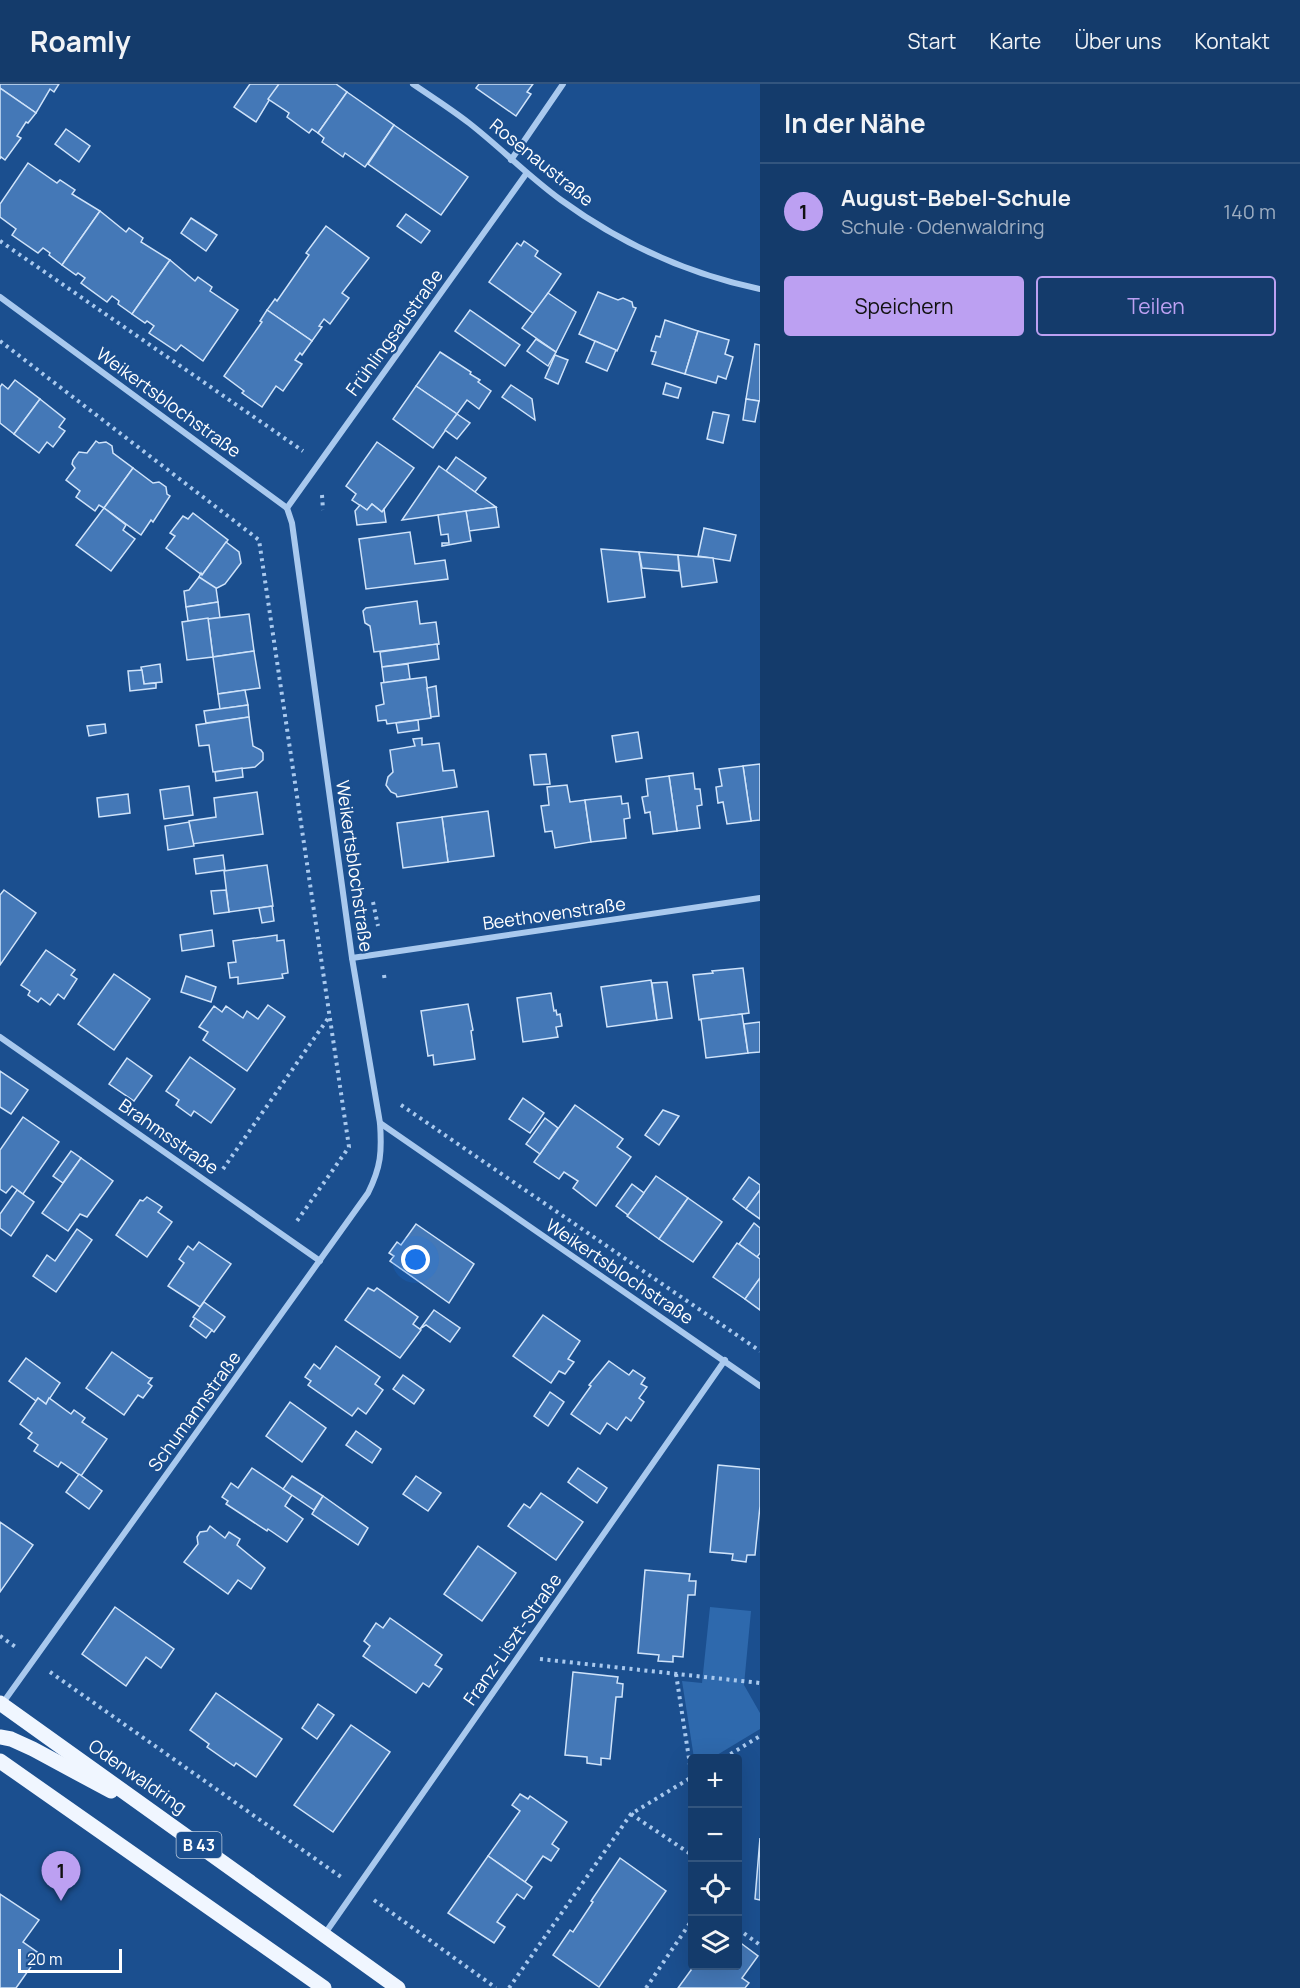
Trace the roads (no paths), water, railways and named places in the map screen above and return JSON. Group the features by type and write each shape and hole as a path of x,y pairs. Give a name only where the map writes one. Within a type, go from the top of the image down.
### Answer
{"main road":[{"name":"Odenwaldring","path":"1,1703 398,1988"},
{"path":"0,1737 11,1739 33,1749 154,1812"},
{"name":"B 43","path":"0,1761 324,1988"}],"street":[{"name":"Rosenaustraße","path":"413,84 468,122 526,174 592,221 644,250 707,275 760,289"},
{"path":"511,160 563,84"},
{"name":"Frühlingsaustraße","path":"287,508 526,174"},
{"name":"Weikertsblochstraße","path":"0,297 287,508 293,535 352,958 380,1124 760,1386"},
{"name":"Beethovenstraße","path":"352,958 760,898"},
{"name":"Brahmsstraße","path":"0,1037 320,1261"},
{"name":"Schumannstraße","path":"1,1703 368,1193 376,1176 382,1146 380,1124"},
{"name":"Franz-Liszt-Straße","path":"324,1935 725,1360"}],"place":[{"name":"August-Bebel-Schule","path":"61,1901"}]}
